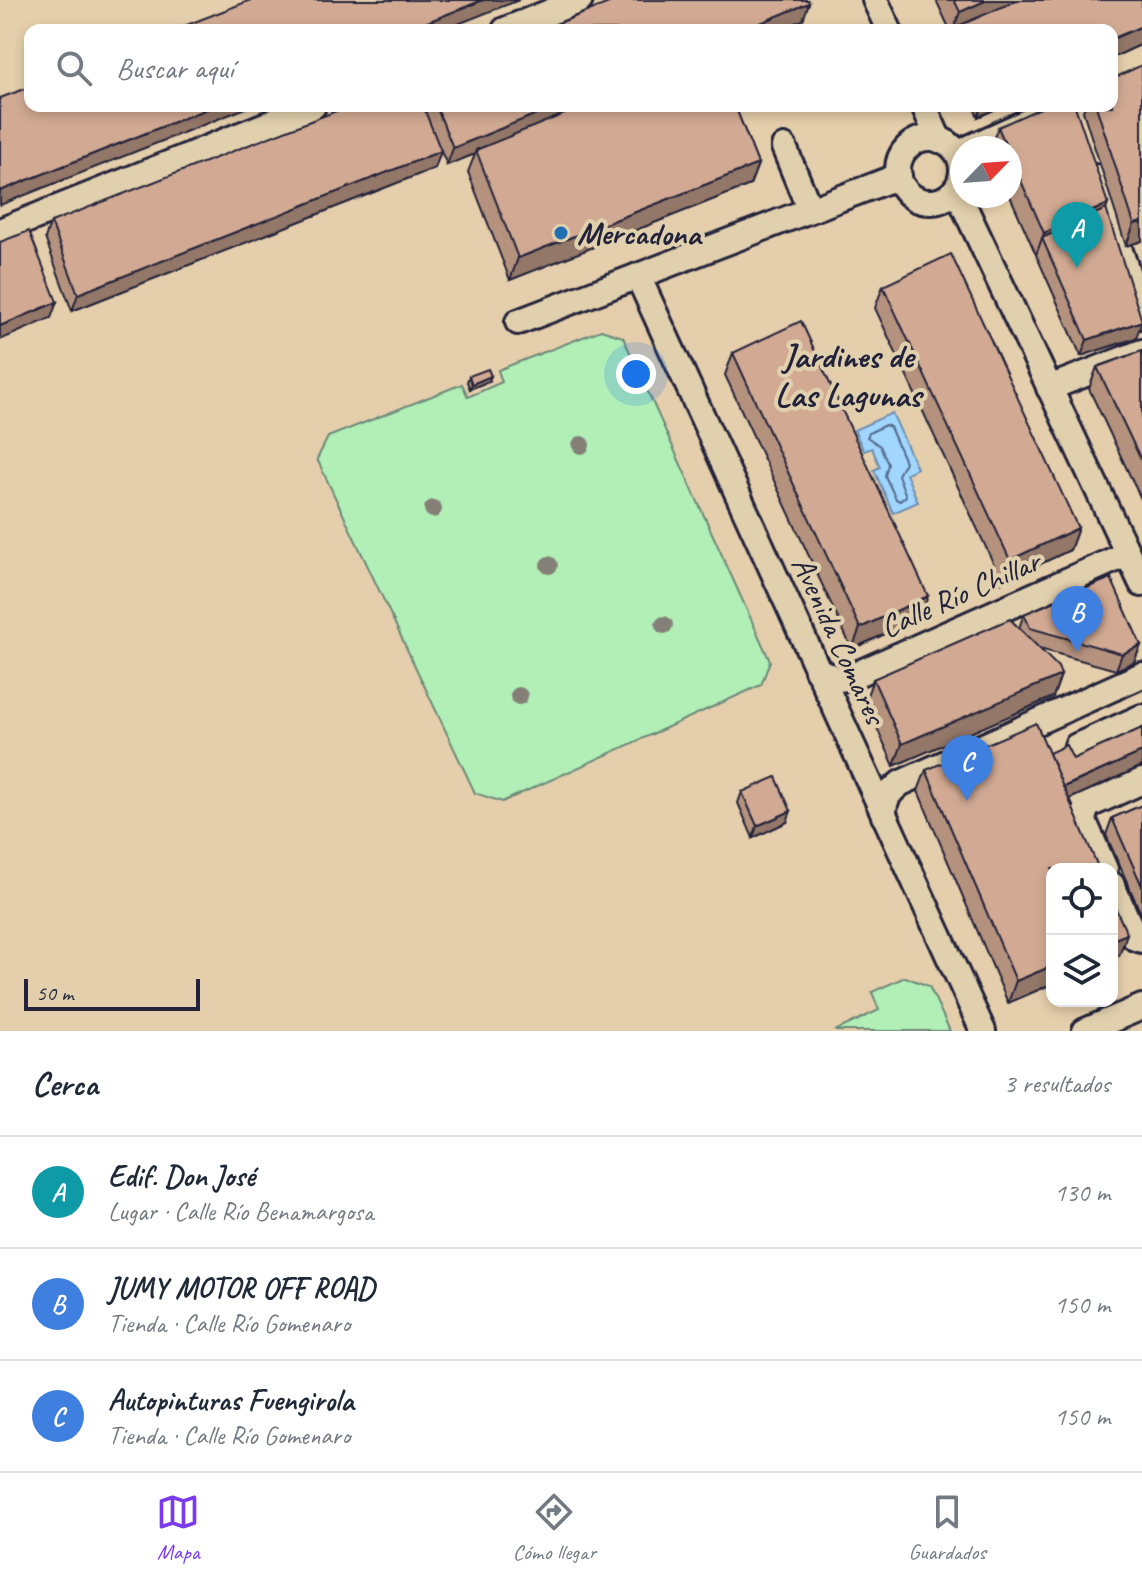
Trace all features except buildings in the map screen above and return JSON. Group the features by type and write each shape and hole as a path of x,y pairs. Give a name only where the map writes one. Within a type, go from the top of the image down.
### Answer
{"street":[{"path":"520,24 580,0"},
{"path":"875,0 886,24"},
{"path":"0,231 298,112"},
{"path":"929,112 950,139"},
{"path":"994,136 1067,112"},
{"path":"950,146 921,140 911,145 901,158 899,176 909,194 928,202 950,194"},
{"path":"784,147 810,210"},
{"path":"1087,151 1142,316"},
{"path":"518,322 899,176"},
{"path":"965,208 1142,584"},
{"name":"Avenida Comares","path":"638,276 983,1031"},
{"path":"1049,388 1142,352"},
{"name":"Calle Río Chillar","path":"817,670 837,679 848,678 1127,554"},
{"path":"1001,610 1014,636"},
{"path":"884,816 884,802 901,783 1142,675"},
{"path":"1117,743 1120,791 1086,762 1117,743"},
{"path":"1102,863 1083,819 1120,791"},
{"path":"1118,899 1135,938 1142,940"},
{"path":"1085,1031 1142,1007"}],"green space":[{"path":"601,330 623,337 770,661 761,685 502,802 475,793 317,459 328,437 462,384 468,397 502,382 498,370"},
{"path":"905,977 929,986 950,1031 835,1031 879,1010 872,992"}],"water":[{"path":"892,413 917,468 906,474 918,502 893,513 874,470 880,467 872,448 864,451 854,430"}],"place":[{"name":"Mercadona","path":"561,233"},
{"name":"Edif. Don José","path":"1077,268"},
{"name":"JUMY MOTOR OFF ROAD","path":"1077,652"},
{"name":"Autopinturas Fuengirola","path":"967,801"}],"district":[{"name":"Jardines de Las Lagunas","path":"848,374"}]}
